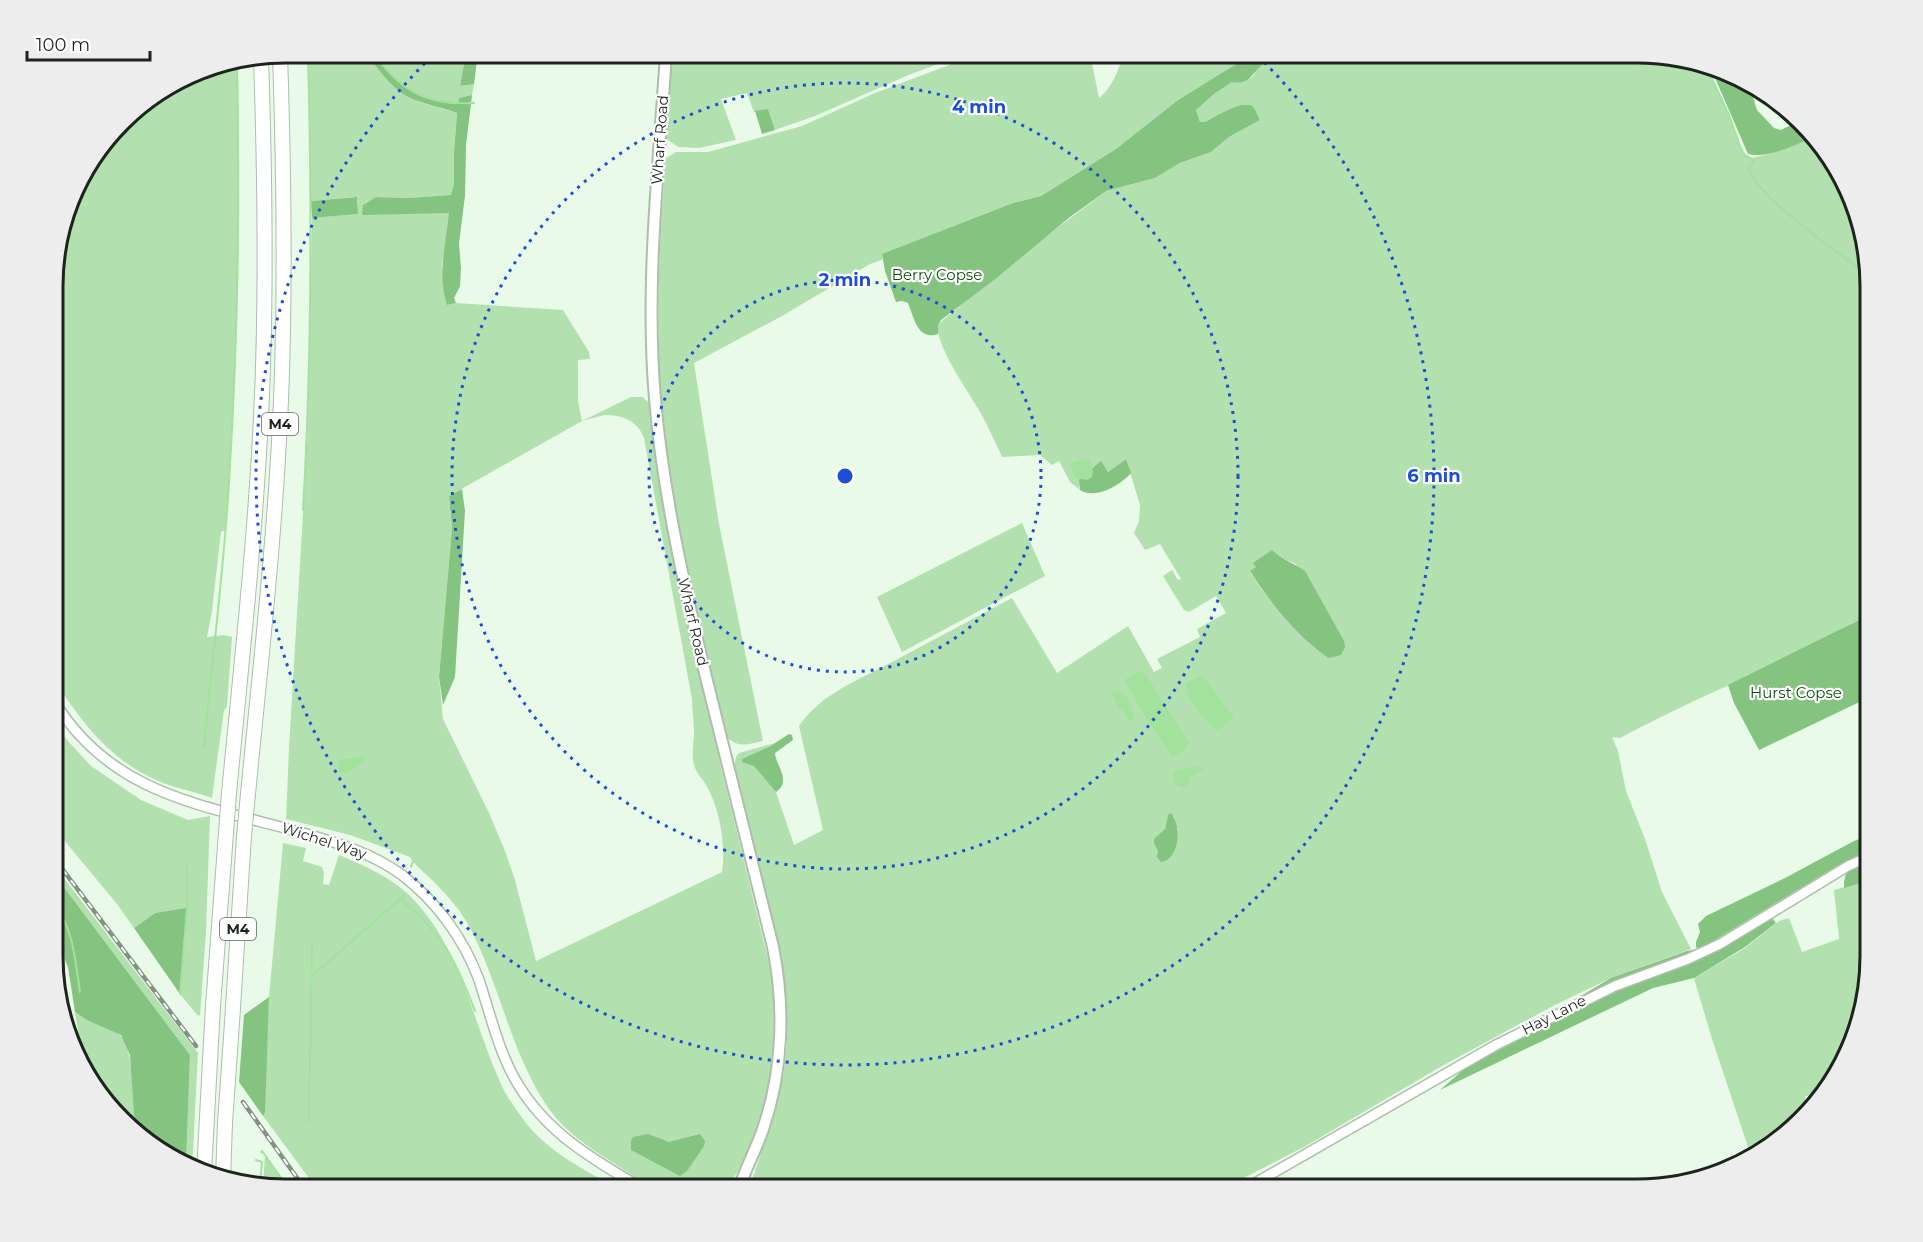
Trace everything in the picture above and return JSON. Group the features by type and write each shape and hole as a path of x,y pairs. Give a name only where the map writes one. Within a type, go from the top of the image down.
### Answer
{"highway":[{"name":"M4","path":"223,1170 244,836 269,577 280,421 283,200 280,63"},
{"name":"M4","path":"205,1163 213,1006 229,792 261,417 265,174 261,64"}],"main road":[{"name":"Wharf Road","path":"665,63 652,306 653,373 659,441 677,552 770,937 780,994 780,1036 775,1083 763,1129 743,1179"}],"street":[{"name":"Wichel Way","path":"63,714 92,748 130,777 185,801 344,844 402,875 435,907 458,936 478,978 508,1065 531,1104 570,1143 627,1179"},
{"name":"Hay Lane","path":"1262,1179 1496,1045 1614,986 1688,959 1720,944 1860,861"}],"shaded area":[{"path":"308,63 374,63 396,88 408,97 457,113 452,195 408,198 376,197 363,205 450,213 442,265 447,305 456,303 563,310 589,352 590,359 578,360 578,401 582,421 631,397 643,397 650,404 666,524 720,763 771,971 774,1027 768,1085 753,1140 733,1179 638,1179 579,1140 555,1117 536,1088 525,1066 481,952 467,923 448,897 417,867 410,857 350,835 286,819 308,429 312,218 357,214 358,201 353,197 311,201","holes":["604,415 628,420 637,427 644,438 692,699 693,761 696,771 711,794 721,827 722,872 536,961 505,851 443,719 439,677 452,528 449,496 582,421"]},
{"path":"381,63 464,63 460,86 474,84 472,95 459,98 458,103 454,104 427,98 407,89"},
{"path":"671,63 941,63 815,116 775,130 768,109 754,112 747,93 721,99 736,140 699,148 678,147 667,139"},
{"path":"954,63 1092,63 1099,98 1108,89 1120,63 1238,63 1178,100 1116,149 1041,196 1013,203 883,254 882,260 870,264 782,316 694,363 719,524 763,741 734,743 726,736 691,591 676,517 665,443 659,372 658,301 666,158 676,152 708,152 802,126 875,93"},
{"path":"1265,63 1651,63 1680,67 1710,76 1745,155 1752,158 1806,140 1830,175 1843,201 1856,243 1860,272 1860,622 1859,620 1852,623 1795,654 1620,738 1612,737 1618,751 1626,791 1662,892 1691,949 1611,978 1553,1006 1442,1066 1304,1147 1242,1179 752,1179 780,1090 787,1029 780,960 735,772 735,760 739,753 775,743 746,763 754,765 776,792 794,845 823,830 799,726 818,705 855,681 1012,598 1057,673 1128,626 1154,672 1162,668 1157,659 1200,637 1197,629 1226,613 1216,596 1189,612 1184,610 1163,576 1172,570 1178,580 1181,579 1160,544 1145,550 1134,533 1139,521 1140,505 1126,459 1108,472 1101,462 1079,486 1080,490 1070,482 1059,461 1052,465 1040,455 1002,457 983,417 942,346 937,325 1023,254 1106,191 1155,178 1180,163 1211,152 1229,137 1260,120 1255,109 1249,105 1233,108 1205,122 1200,122 1196,110 1232,82 1252,77","holes":["1279,557 1296,564 1328,658 1285,618 1250,572","1168,815 1174,816 1178,830 1158,851 1154,844 1165,829"]},
{"path":"237,69 236,355 230,472 225,530 221,532 207,637 223,635 232,637 227,707 224,710 212,798 163,783 128,764 100,740 63,693 63,272 67,243 86,187 109,150 128,128 150,109 187,86"},
{"path":"1081,459 1089,460 1092,466 1092,477 1087,480 1075,478 1072,471 1071,464"},
{"path":"1022,523 1045,576 902,652 877,597"},
{"path":"1140,671 1145,673 1189,743 1173,758 1146,718 1125,680"},
{"path":"1200,676 1205,678 1234,718 1218,730 1197,710 1189,696 1186,683"},
{"path":"1118,691 1129,701 1134,717 1132,720 1129,720 1123,710 1118,709 1112,694"},
{"path":"63,735 91,766 141,800 188,820 210,816 206,932 200,1015 198,1016 180,994 186,909 155,913 134,928 63,839"},
{"path":"364,756 366,760 347,773 341,773 339,770 339,760"},
{"path":"1194,767 1205,770 1189,777 1188,785 1185,787 1175,784 1173,774 1175,771"},
{"path":"283,843 306,848 303,861 322,867 323,884 329,885 339,855 386,877 410,896 442,938 464,985 501,1084 517,1111 543,1141 600,1179 310,1179 263,1116 269,997"},
{"path":"63,877 198,1053 193,1158 186,1156 190,1055 63,886"},
{"path":"1860,883 1860,970 1856,999 1848,1028 1837,1055 1814,1092 1811,1095 1805,1096 1805,1103 1773,1133 1749,1149 1694,978 1745,948 1779,921 1789,918 1802,952 1839,939 1834,890"},
{"path":"75,1012 121,1036 129,1053 131,1065 135,1120 109,1092 86,1055 79,1040"},
{"path":"265,1155 282,1179 264,1178"}],"green space":[{"path":"374,63 381,63 407,89 427,98 454,104 458,103 459,98 472,95 466,145 465,196 459,243 460,286 454,298 456,303 447,305 442,270 449,213 362,215 363,205 376,197 408,198 451,195 454,184 457,113 408,97 385,77"},
{"path":"464,63 477,63 474,84 460,86"},
{"name":"Berry Copse","path":"1238,63 1265,63 1246,81 1232,82 1196,110 1200,122 1205,122 1236,106 1249,105 1254,108 1260,120 1229,137 1211,152 1180,163 1155,178 1106,191 941,320 938,325 938,334 925,334 921,331 908,303 896,302 885,271 882,254 1013,203 1041,196 1116,149 1178,100"},
{"path":"1715,77 1753,96 1757,110 1774,128 1781,130 1793,126 1806,140 1763,155 1748,154"},
{"path":"768,109 775,130 762,134 755,111"},
{"path":"357,197 358,214 312,218 311,201"},
{"path":"1126,459 1131,473 1121,482 1100,492 1086,493 1080,490 1079,480 1101,461 1108,472"},
{"path":"462,489 465,511 455,677 443,705 439,677 452,528 449,496"},
{"path":"1272,550 1305,571 1344,641 1345,647 1341,655 1328,658 1305,639 1275,607 1250,571 1256,567 1253,563"},
{"name":"Hurst Copse","path":"1859,620 1860,702 1759,750 1734,703 1728,685"},
{"path":"789,734 792,735 793,740 775,753 783,778 781,788 776,792 754,766 742,762 742,759 769,747"},
{"path":"1171,813 1177,825 1177,841 1172,855 1161,862 1157,857 1158,851 1154,839 1165,829 1168,815"},
{"path":"1860,839 1860,855 1837,866 1702,948 1770,917 1776,923 1745,947 1694,978 1653,988 1440,1090 1462,1071 1502,1043 1611,978 1687,951 1699,949 1696,947 1700,932 1698,924 1706,916 1785,878"},
{"path":"1860,864 1860,883 1844,888 1846,875 1854,866"},
{"path":"63,886 190,1055 186,1156 150,1133 135,1120 130,1055 121,1035 75,1012 68,967 63,955"},
{"path":"187,908 180,994 134,928 155,913"},
{"path":"269,997 263,1116 239,1082 244,1015"},
{"path":"648,1134 669,1142 700,1134 705,1141 687,1171 680,1176 631,1150 633,1137"}],"waterway":[{"path":"303,510 310,282 308,63"},
{"path":"381,63 404,86 416,93 441,101 474,103"},
{"path":"204,748 227,514 232,429 237,272 237,69"},
{"path":"1710,76 1729,115 1741,149 1745,155 1754,160 1749,167 1754,178 1781,208 1860,268"},
{"path":"411,867 413,861"},
{"path":"180,994 187,908 187,867"},
{"path":"402,900 404,894"},
{"path":"312,976 400,899 438,936 461,977 475,1011"},
{"path":"63,918 70,935 80,992"},
{"path":"309,1122 312,944"},
{"path":"261,1152 282,1179"},
{"path":"256,1160 262,1162 261,1177"}],"railway":[{"path":"63,870 196,1046"},
{"path":"243,1102 298,1179"}]}
